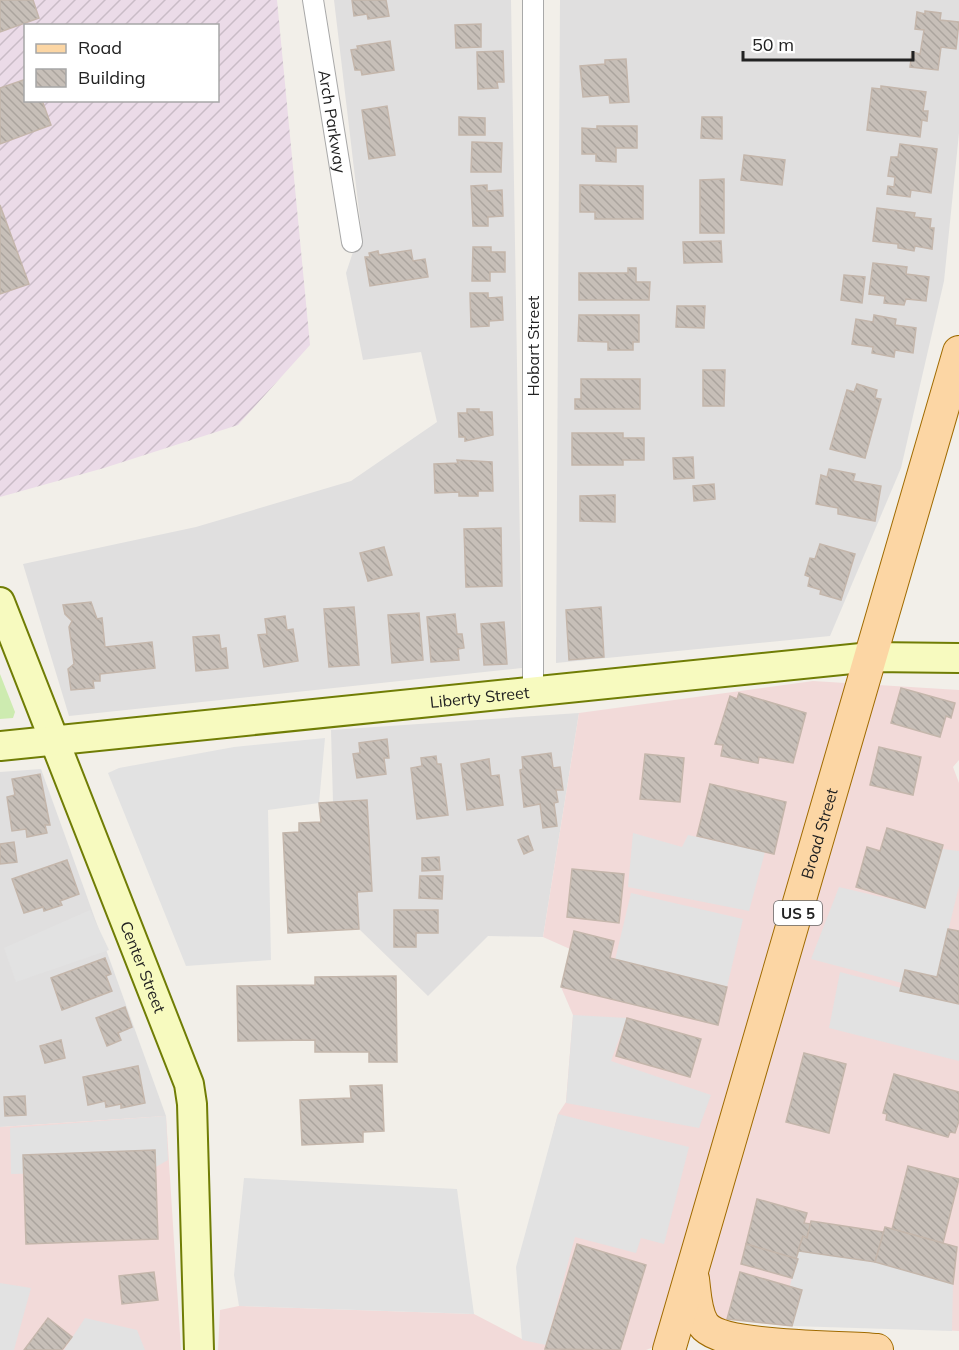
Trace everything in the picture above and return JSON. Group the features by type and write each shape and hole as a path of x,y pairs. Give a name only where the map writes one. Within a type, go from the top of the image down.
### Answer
{"main road":[{"name":"Broad Street","path":"669,1350 959,352"},
{"name":"Center Street","path":"0,602 52,741 189,1084 192,1104 199,1350"},
{"name":"Liberty Street","path":"0,746 871,657 959,658"},
{"path":"692,1272 697,1310 703,1326 720,1338 737,1343 773,1346 878,1350"}],"street":[{"name":"Arch Parkway","path":"313,0 352,242"},
{"name":"Hobart Street","path":"533,0 533,692"}],"shaded area":[{"path":"0,0 277,0 310,345 238,425 104,468 0,497"},
{"path":"334,0 511,0 522,668 69,716 23,564 196,527 351,481 437,422 421,352 363,360 346,273 361,228"},
{"path":"560,0 959,0 959,133 944,281 901,468 830,636 556,663"},
{"path":"813,681 959,690 959,760 953,767 959,783 959,1331 727,1319 646,1350 218,1350 220,1310 239,1306 474,1314 522,1339 530,1223 558,1114 566,1102 573,1015 561,987 570,949 543,937 579,713"},
{"path":"579,713 543,937 488,936 428,996 359,929 357,892 372,890 367,801 333,802 331,730"},
{"path":"325,738 319,803 268,810 271,960 186,966 108,773 119,768 234,747"},
{"path":"41,769 166,1116 0,1127 0,772"},
{"path":"633,833 682,847 688,835 765,852 749,911 628,887"},
{"path":"942,849 959,851 959,886 937,977 905,970 902,983 811,959 839,887 924,907"},
{"path":"631,893 743,919 727,987 615,960"},
{"path":"90,910 109,950 16,982 4,948"},
{"path":"840,972 959,1003 959,1061 829,1028"},
{"path":"573,1015 627,1018 611,1061 711,1095 699,1128 566,1103"},
{"path":"558,1114 689,1147 664,1244 641,1238 636,1253 575,1237 546,1345 522,1340 516,1267"},
{"path":"166,1116 181,1350 0,1350 0,1127"},
{"path":"166,1116 168,1160 149,1171 11,1174 10,1128"},
{"path":"244,1178 457,1189 474,1314 239,1306 234,1275"},
{"path":"798,1251 875,1262 953,1284 952,1331 792,1326 802,1290 790,1286"},
{"path":"0,1283 31,1288 14,1350 0,1350"},
{"path":"85,1318 137,1330 145,1350 64,1350"}],"green space":[{"path":"0,674 15,712 13,718 0,719"}],"building":[{"path":"0,0 33,0 39,18 0,32"},
{"path":"352,0 386,0 389,16 368,19 367,14 354,16"},
{"path":"925,11 941,13 940,20 959,22 956,49 941,47 938,70 910,67 912,52 920,54 924,30 915,29 917,12 925,14"},
{"path":"481,24 481,47 456,48 455,25"},
{"path":"390,41 394,70 362,75 361,70 355,70 351,50 358,49 357,46"},
{"path":"503,51 504,82 497,82 498,88 478,89 477,52"},
{"path":"626,59 629,102 610,103 609,95 583,97 580,66 605,64 605,60"},
{"path":"24,80 24,102 43,102 51,125 0,144 0,88"},
{"path":"881,86 926,92 923,111 928,111 927,121 922,120 920,137 867,130 872,88 881,89"},
{"path":"387,106 395,155 369,159 362,110"},
{"path":"459,117 485,118 485,135 459,135"},
{"path":"702,117 722,117 722,139 701,138"},
{"path":"597,126 637,126 637,148 616,148 616,162 596,161 596,154 582,154 582,128 597,129"},
{"path":"472,142 502,143 501,172 471,172"},
{"path":"900,144 937,149 931,193 911,190 910,197 887,194 888,186 894,187 895,177 888,176 891,157 898,157"},
{"path":"744,155 785,160 782,185 741,180"},
{"path":"724,179 724,233 700,233 700,180"},
{"path":"487,185 487,191 502,190 503,216 488,217 488,226 473,226 471,186"},
{"path":"580,185 643,186 643,219 595,219 595,212 580,212"},
{"path":"0,205 29,284 0,294"},
{"path":"877,208 915,213 914,217 931,219 930,228 934,228 932,249 915,246 914,251 898,248 898,244 873,241"},
{"path":"721,241 722,262 684,263 683,242"},
{"path":"473,247 491,247 491,252 505,252 505,272 490,272 490,281 472,281"},
{"path":"411,250 413,261 425,259 428,277 370,286 365,257 370,257 369,253 378,251 379,255"},
{"path":"873,263 907,267 906,274 929,277 926,301 906,299 904,305 884,303 885,296 869,294"},
{"path":"628,268 636,268 636,282 650,282 649,300 579,300 579,273 628,273"},
{"path":"844,275 865,277 862,303 841,300"},
{"path":"470,293 488,293 488,298 502,297 503,320 489,321 489,326 471,327"},
{"path":"677,306 705,306 704,328 676,327"},
{"path":"579,315 639,315 639,342 633,342 633,350 608,350 608,342 578,341"},
{"path":"874,315 896,319 895,325 916,328 913,353 895,350 894,357 872,353 873,347 852,344 856,319 873,322"},
{"path":"703,370 725,370 724,406 703,406"},
{"path":"581,379 640,379 640,409 575,409 575,399 581,399"},
{"path":"857,384 877,390 875,398 881,399 865,458 830,449 847,390 854,392"},
{"path":"467,409 492,412 493,435 465,441 465,437 459,437 458,413 467,413"},
{"path":"572,433 623,433 623,438 644,438 644,460 623,460 623,465 572,465"},
{"path":"693,457 694,478 674,479 673,458"},
{"path":"457,460 492,462 493,491 478,491 478,496 459,496 459,492 435,493 434,464 458,463"},
{"path":"829,469 855,474 853,481 881,486 875,521 838,514 838,508 816,504 821,475 827,477"},
{"path":"714,484 715,499 694,501 693,486"},
{"path":"615,495 615,522 580,521 580,496"},
{"path":"501,528 502,586 466,587 464,529"},
{"path":"820,544 855,554 841,600 820,594 821,590 808,586 810,577 805,575 810,558 815,559"},
{"path":"384,547 392,575 368,581 360,553"},
{"path":"91,602 97,619 102,618 105,647 152,642 155,668 100,674 100,681 93,681 94,688 71,690 68,669 74,664 69,627 72,621 65,614 63,605"},
{"path":"354,607 359,665 329,667 324,609"},
{"path":"601,607 604,657 569,660 566,610"},
{"path":"419,613 423,660 392,663 388,615"},
{"path":"455,614 457,634 462,634 464,648 458,649 459,660 431,662 427,617"},
{"path":"285,616 287,630 293,629 298,661 264,667 258,635 267,634 265,619"},
{"path":"504,622 507,664 484,665 481,624"},
{"path":"219,635 221,649 226,648 228,668 196,671 193,637"},
{"path":"901,688 955,703 951,718 946,716 940,737 891,723"},
{"path":"739,693 806,713 793,763 759,757 758,763 721,756 723,745 715,744 730,696 737,699"},
{"path":"387,739 389,758 384,758 386,774 357,778 353,754 360,753 359,743"},
{"path":"879,747 921,757 913,795 870,785"},
{"path":"551,753 553,768 560,767 563,790 556,790 558,802 554,803 557,826 543,828 540,804 524,807 520,770 523,769 522,757"},
{"path":"645,754 684,758 680,802 640,799"},
{"path":"436,756 437,764 441,764 448,815 417,819 411,768 422,766 421,758"},
{"path":"489,759 491,776 499,775 503,805 467,810 461,764"},
{"path":"40,774 50,825 45,825 47,833 27,837 26,829 12,831 7,797 15,795 12,779"},
{"path":"710,784 786,802 774,854 697,836"},
{"path":"367,800 372,891 357,892 359,929 288,933 283,833 299,832 299,823 321,822 319,803"},
{"path":"887,828 943,845 925,908 856,887 867,847 880,851"},
{"path":"528,836 533,850 524,854 518,840"},
{"path":"14,842 17,862 0,864 0,844"},
{"path":"439,857 440,870 422,871 422,858"},
{"path":"67,860 79,894 60,901 62,905 44,911 43,907 24,913 12,879"},
{"path":"572,869 624,874 619,923 567,917"},
{"path":"420,876 443,876 442,899 419,898"},
{"path":"394,910 438,910 438,933 416,933 416,947 394,947"},
{"path":"948,929 959,931 959,1004 900,991 905,970 937,977"},
{"path":"574,931 614,941 610,958 727,987 718,1025 561,987"},
{"path":"105,958 111,974 106,976 112,991 62,1010 51,978"},
{"path":"396,976 397,1062 369,1062 369,1052 315,1052 315,1040 238,1041 237,986 315,985 315,977"},
{"path":"125,1007 132,1027 118,1033 121,1040 107,1046 96,1018"},
{"path":"627,1018 701,1039 690,1077 616,1056"},
{"path":"61,1040 65,1058 45,1063 40,1046"},
{"path":"804,1053 846,1064 829,1133 786,1122"},
{"path":"138,1066 145,1103 121,1108 121,1104 106,1107 105,1101 88,1105 83,1077"},
{"path":"894,1074 959,1092 959,1121 955,1133 950,1132 948,1137 886,1120 887,1114 883,1113"},
{"path":"382,1085 384,1131 363,1132 363,1142 302,1145 300,1100 351,1098 350,1086"},
{"path":"25,1096 26,1115 5,1116 4,1097"},
{"path":"155,1150 158,1239 26,1244 23,1155"},
{"path":"908,1166 959,1179 943,1243 892,1229"},
{"path":"757,1199 807,1213 804,1223 811,1224 807,1238 803,1236 796,1259 746,1244"},
{"path":"811,1221 884,1232 875,1262 798,1251 803,1236 807,1238"},
{"path":"885,1227 957,1247 953,1284 875,1262"},
{"path":"577,1244 646,1265 620,1350 545,1349"},
{"path":"746,1244 798,1259 792,1278 741,1264"},
{"path":"154,1272 158,1300 122,1304 119,1276"},
{"path":"740,1272 802,1290 792,1326 727,1319"},
{"path":"48,1318 72,1337 62,1350 24,1350"}]}
